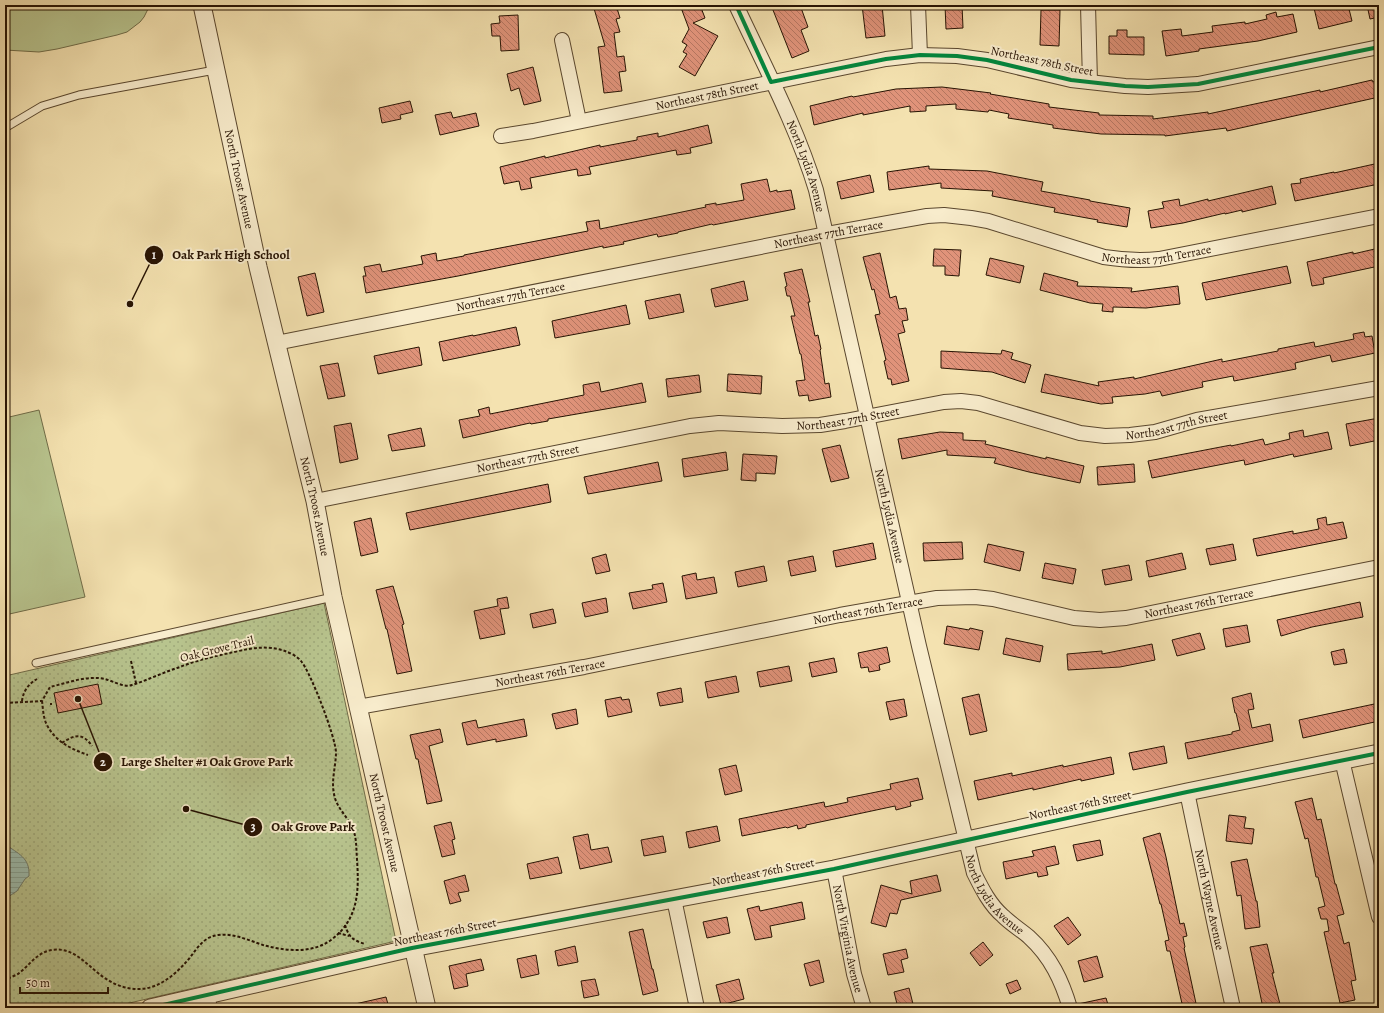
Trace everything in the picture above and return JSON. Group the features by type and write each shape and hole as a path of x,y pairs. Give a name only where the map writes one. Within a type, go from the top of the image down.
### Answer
{"street":[{"name":"North Troost Avenue","path":"202,5 258,267 315,501 333,597 412,948 427,1008"},
{"name":"North Lydia Avenue","path":"736,5 797,136 816,190 909,603 974,873 991,903 1002,915 1030,938 1041,950 1056,971 1063,986 1070,1008"},
{"path":"918,5 920,55"},
{"path":"1088,5 1090,82"},
{"path":"562,40 579,121"},
{"name":"Northeast 78th Street","path":"501,136 886,58 920,55 957,56 987,60 1048,75 1090,82 1148,87 1191,85 1379,47"},
{"name":"Northeast 77th Terrace","path":"276,343 826,234 927,216 944,215 988,221 1104,257 1141,261 1159,259 1379,216"},
{"name":"Northeast 77th Street","path":"315,501 690,426 719,423 782,426 812,425 845,421 944,402 961,401 978,403 1080,433 1105,436 1130,435 1155,432 1197,420 1379,388"},
{"name":"Northeast 76th Terrace","path":"358,707 584,666 832,617 937,598 974,597 993,599 1074,618 1100,620 1126,618 1379,567"},
{"name":"Northeast 76th Street","path":"150,1008 208,1002 412,948 834,869 1187,792 1379,753"},
{"path":"1342,760 1379,917"},
{"name":"North Wayne Avenue","path":"1187,792 1233,1008"},
{"name":"North Virginia Avenue","path":"834,869 854,974 864,1008"},
{"path":"674,899 697,1008"}],"lane":[{"path":"5,128 42,106 79,96 216,70"},
{"path":"36,663 333,597"}],"path":[{"path":"131,661 136,683"},
{"path":"22,702 22,696 28,686 37,679"},
{"path":"5,703 42,701 46,723 51,731 62,743 74,750 88,755"},
{"path":"62,743 71,737 80,736 88,740 92,746"},
{"path":"345,925 349,936"},
{"path":"338,933 349,936 358,942 368,944"}],"green space":[{"path":"5,5 150,5 140,22 127,32 39,52 5,50"},
{"path":"39,410 85,597 5,615 5,418"},
{"path":"324,603 396,941 108,1008 5,1008 5,676"}],"shaded area":[{"path":"5,844 19,854 28,864 29,876 25,879 17,891 5,899"}],"building":[{"path":"593,5 616,5 620,18 616,19 620,32 614,33 617,57 624,56 626,71 619,72 622,91 604,93 598,47 605,46"},
{"path":"680,5 700,5 705,18 693,23 718,36 695,76 679,67 687,54 683,52 687,45 682,42 689,29"},
{"path":"771,5 800,5 808,27 801,30 809,51 792,58"},
{"path":"862,5 882,5 885,36 866,38"},
{"path":"945,5 962,5 963,28 946,29"},
{"path":"1328,5 1348,5 1352,21 1319,29 1314,8"},
{"path":"1367,5 1379,5 1379,17 1370,19"},
{"path":"1041,10 1060,10 1059,46 1040,45"},
{"path":"1276,12 1277,17 1293,14 1297,32 1258,41 1199,49 1199,51 1166,56 1162,31 1181,29 1182,36 1213,32 1212,26 1245,22 1245,24 1267,19 1266,15"},
{"path":"518,15 519,50 501,51 500,36 492,36 491,24 500,23 499,16"},
{"path":"1117,30 1127,30 1127,37 1144,37 1144,55 1109,54 1109,36 1117,36"},
{"path":"533,67 541,101 524,105 519,88 511,91 507,74"},
{"path":"1372,80 1373,82 1379,80 1379,97 1227,131 1226,128 1165,136 1101,134 1053,128 1053,125 1008,118 1009,114 989,110 988,112 956,109 956,104 926,106 926,111 910,112 910,106 863,115 863,113 814,125 810,106 852,96 896,89 942,87 991,93 990,94 1049,104 1049,107 1099,113 1099,115 1153,116 1153,119 1208,112 1208,114"},
{"path":"410,101 413,112 400,115 401,119 382,123 379,108"},
{"path":"451,112 453,118 476,113 479,126 440,135 435,115"},
{"path":"708,125 712,143 690,148 691,153 677,155 676,150 589,167 591,174 578,176 577,169 530,178 532,188 521,190 519,181 504,184 500,167 600,145 600,147 637,140 637,137 658,133 658,137"},
{"path":"1379,163 1379,184 1295,201 1291,184 1301,183 1300,179"},
{"path":"929,166 929,169 987,171 1043,182 1041,191 1130,208 1127,227 1054,212 1055,208 992,196 993,191 941,188 941,183 889,190 887,172"},
{"path":"870,175 874,192 841,199 837,182"},
{"path":"767,179 770,192 777,190 777,192 791,190 795,209 712,224 658,237 657,234 623,242 624,244 603,248 603,246 458,276 366,293 363,276 366,276 364,267 380,264 382,272 423,264 421,256 436,253 437,261 588,231 586,222 599,220 600,229 706,207 705,205 716,203 716,205 744,200 741,184"},
{"path":"1272,186 1276,204 1242,212 1242,210 1183,223 1151,228 1148,211 1164,208 1162,202 1179,199 1180,206"},
{"path":"1379,248 1379,266 1323,278 1324,284 1312,286 1307,262"},
{"path":"934,249 961,250 959,276 945,275 945,266 933,266"},
{"path":"880,253 890,298 896,296 899,309 906,308 908,320 902,321 905,332 898,334 909,381 892,385 891,379 888,379 884,361 886,360 875,315 880,314 874,289 872,290 863,257"},
{"path":"990,258 1024,266 1020,283 986,275"},
{"path":"1287,266 1291,283 1206,300 1202,283"},
{"path":"802,269 810,302 808,302 815,336 818,335 821,349 825,384 829,383 831,397 809,401 808,395 799,396 796,381 805,380 801,354 791,316 795,316 790,296 787,296 785,287 787,286 784,273"},
{"path":"315,273 324,312 307,316 298,277"},
{"path":"1044,273 1078,282 1077,286 1132,288 1131,292 1178,286 1180,304 1146,308 1113,307 1113,312 1102,311 1103,304 1090,303 1040,290"},
{"path":"744,281 748,300 715,307 711,289"},
{"path":"680,294 684,312 649,319 645,301"},
{"path":"626,305 630,324 555,338 552,321"},
{"path":"516,327 520,345 443,361 439,342"},
{"path":"1364,332 1365,337 1372,336 1375,353 1332,362 1330,355 1295,363 1296,369 1234,381 1233,376 1202,382 1203,387 1162,396 1160,391 1112,397 1113,403 1101,404 1041,392 1045,374 1099,386 1098,382 1134,377 1134,379 1222,359 1222,362 1314,342 1315,347 1354,339 1353,334"},
{"path":"419,347 422,365 378,374 374,356"},
{"path":"1002,350 1013,353 1011,359 1031,365 1025,383 992,372 941,368 941,351 1001,354"},
{"path":"338,363 345,396 328,399 320,366"},
{"path":"728,374 762,376 761,394 727,391"},
{"path":"699,375 701,392 668,397 666,379"},
{"path":"599,382 601,392 642,383 646,402 548,419 548,421 530,423 463,438 459,420 480,416 478,410 489,407 490,414 584,395 583,385"},
{"path":"1379,418 1379,440 1350,446 1346,424"},
{"path":"351,423 358,459 340,463 334,426"},
{"path":"421,428 425,446 392,451 388,435"},
{"path":"1303,430 1304,437 1328,432 1332,449 1294,457 1293,454 1245,465 1244,460 1152,478 1148,461 1263,439 1265,445 1290,439 1289,433"},
{"path":"940,432 963,433 963,440 986,441 985,444 1046,459 1046,457 1084,466 1080,483 994,463 996,458 947,455 947,450 902,459 898,439"},
{"path":"840,445 849,478 831,482 822,449"},
{"path":"726,452 728,470 684,477 682,459"},
{"path":"743,454 777,456 775,474 756,473 756,481 741,480"},
{"path":"658,462 662,481 588,494 584,477"},
{"path":"1134,464 1135,482 1098,485 1097,467"},
{"path":"548,484 551,502 410,530 406,513"},
{"path":"1326,517 1327,525 1343,522 1347,538 1257,556 1253,539 1293,531 1293,534 1319,529 1317,519"},
{"path":"371,518 378,552 361,556 354,522"},
{"path":"962,542 963,559 924,561 923,543"},
{"path":"873,543 876,559 836,567 833,551"},
{"path":"988,544 1024,552 1020,571 984,562"},
{"path":"1233,544 1236,560 1210,565 1206,549"},
{"path":"1182,553 1186,569 1149,577 1146,561"},
{"path":"606,554 610,571 596,574 592,558"},
{"path":"813,556 816,571 791,576 788,561"},
{"path":"1045,563 1076,569 1073,584 1042,578"},
{"path":"1129,565 1132,580 1105,585 1102,570"},
{"path":"764,566 767,581 738,587 735,572"},
{"path":"696,573 697,580 714,577 717,593 686,599 682,576"},
{"path":"663,583 667,602 633,609 629,593 653,589 652,585"},
{"path":"393,586 404,624 402,625 412,671 397,674 387,629 376,590"},
{"path":"507,597 509,608 500,609 505,634 480,639 474,611 498,606 497,599"},
{"path":"606,598 608,612 585,617 582,603"},
{"path":"1360,602 1363,617 1312,627 1281,636 1277,620"},
{"path":"553,609 556,623 533,628 530,614"},
{"path":"1247,625 1250,642 1226,647 1223,629"},
{"path":"947,626 983,631 979,650 944,644"},
{"path":"1200,633 1205,649 1177,656 1172,640"},
{"path":"1006,638 1043,646 1040,662 1003,654"},
{"path":"1152,644 1155,660 1120,667 1068,670 1067,654 1102,651 1102,654"},
{"path":"887,647 890,662 879,665 880,670 869,672 868,667 861,668 858,653"},
{"path":"1344,649 1347,663 1334,665 1331,652"},
{"path":"834,658 837,672 812,677 809,663"},
{"path":"789,666 792,681 760,687 757,672"},
{"path":"736,676 739,692 708,698 705,682"},
{"path":"98,684 102,704 58,713 54,693"},
{"path":"681,688 683,702 660,706 657,693"},
{"path":"1251,693 1254,709 1248,710 1252,728 1270,724 1273,741 1188,759 1185,743 1232,734 1232,732 1240,730 1232,698"},
{"path":"979,694 987,731 970,735 962,698"},
{"path":"621,697 622,700 629,699 632,712 608,717 605,700"},
{"path":"904,699 907,716 890,720 886,702"},
{"path":"1379,703 1379,721 1303,738 1299,720"},
{"path":"576,709 578,724 556,729 552,714"},
{"path":"524,719 527,736 496,742 496,739 467,745 462,723 476,720 478,728"},
{"path":"440,729 443,742 429,746 442,801 427,804 418,759 416,759 410,735"},
{"path":"1164,746 1167,763 1133,770 1129,753"},
{"path":"1111,757 1114,774 1081,781 1081,779 1033,790 1033,788 978,800 974,781 1012,773 1012,776"},
{"path":"736,765 742,791 725,795 719,769"},
{"path":"918,778 923,799 910,802 911,806 896,810 895,806 806,825 806,827 798,829 797,825 742,836 739,819 824,802 825,807 848,802 847,798 891,789 890,784"},
{"path":"1312,798 1317,820 1321,819 1335,884 1344,914 1337,916 1344,944 1349,942 1356,980 1351,981 1355,1000 1340,1003 1324,932 1329,931 1327,919 1321,919 1318,908 1325,906 1318,877 1316,877 1308,838 1305,839 1295,802"},
{"path":"1229,815 1246,817 1244,828 1254,829 1252,844 1226,841"},
{"path":"451,822 455,839 452,840 455,854 442,857 434,826"},
{"path":"717,826 720,841 689,848 686,832"},
{"path":"1160,833 1180,924 1184,923 1187,936 1183,937 1184,948 1197,1008 1183,1008 1170,951 1167,951 1165,941 1169,940 1143,838"},
{"path":"588,834 591,850 608,847 612,862 580,869 573,837"},
{"path":"663,836 666,852 644,856 641,840"},
{"path":"1100,840 1103,855 1077,861 1073,845"},
{"path":"1055,846 1059,864 1046,867 1048,875 1038,877 1037,872 1006,879 1003,862 1034,856 1032,851"},
{"path":"558,857 562,873 530,879 527,864"},
{"path":"1247,859 1257,901 1260,927 1245,929 1241,895 1237,896 1231,862"},
{"path":"465,875 469,891 458,893 461,901 450,904 444,881"},
{"path":"937,875 941,891 901,900 897,914 890,913 886,927 871,923 881,885 912,894 910,881"},
{"path":"802,902 805,919 770,926 772,937 755,940 747,909 759,906 760,911"},
{"path":"727,917 730,933 707,938 703,922"},
{"path":"1068,917 1081,935 1068,945 1054,926"},
{"path":"643,929 658,991 643,995 629,932"},
{"path":"983,942 993,955 980,966 970,953"},
{"path":"1267,944 1274,973 1272,973 1281,1008 1263,1008 1250,947"},
{"path":"575,946 578,962 558,966 555,951"},
{"path":"906,949 908,958 901,960 904,972 888,975 883,954"},
{"path":"536,955 539,974 521,978 517,959"},
{"path":"1097,956 1103,977 1084,982 1078,961"},
{"path":"481,959 484,970 466,974 468,986 454,989 449,966"},
{"path":"819,960 824,982 810,986 804,964"},
{"path":"595,979 599,995 584,998 581,981"},
{"path":"739,979 744,999 721,1005 716,985"},
{"path":"1017,980 1021,989 1010,994 1006,984"},
{"path":"909,988 914,1008 898,1008 894,992"},
{"path":"386,997 389,1008 355,1008 355,1004"},
{"path":"1106,998 1109,1008 1078,1008 1078,1004"}],"cycle path":[{"path":"736,5 771,82 886,59 920,55 957,56 987,60 1071,80 1148,87 1198,84 1379,47"},
{"path":"150,1008 412,948 834,869 1187,792 1379,753"}],"place":[{"name":"Oak Park High School","path":"130,304"},
{"name":"Large Shelter #1 Oak Grove Park","path":"78,699"},
{"name":"Oak Grove Park","path":"186,809"}]}
